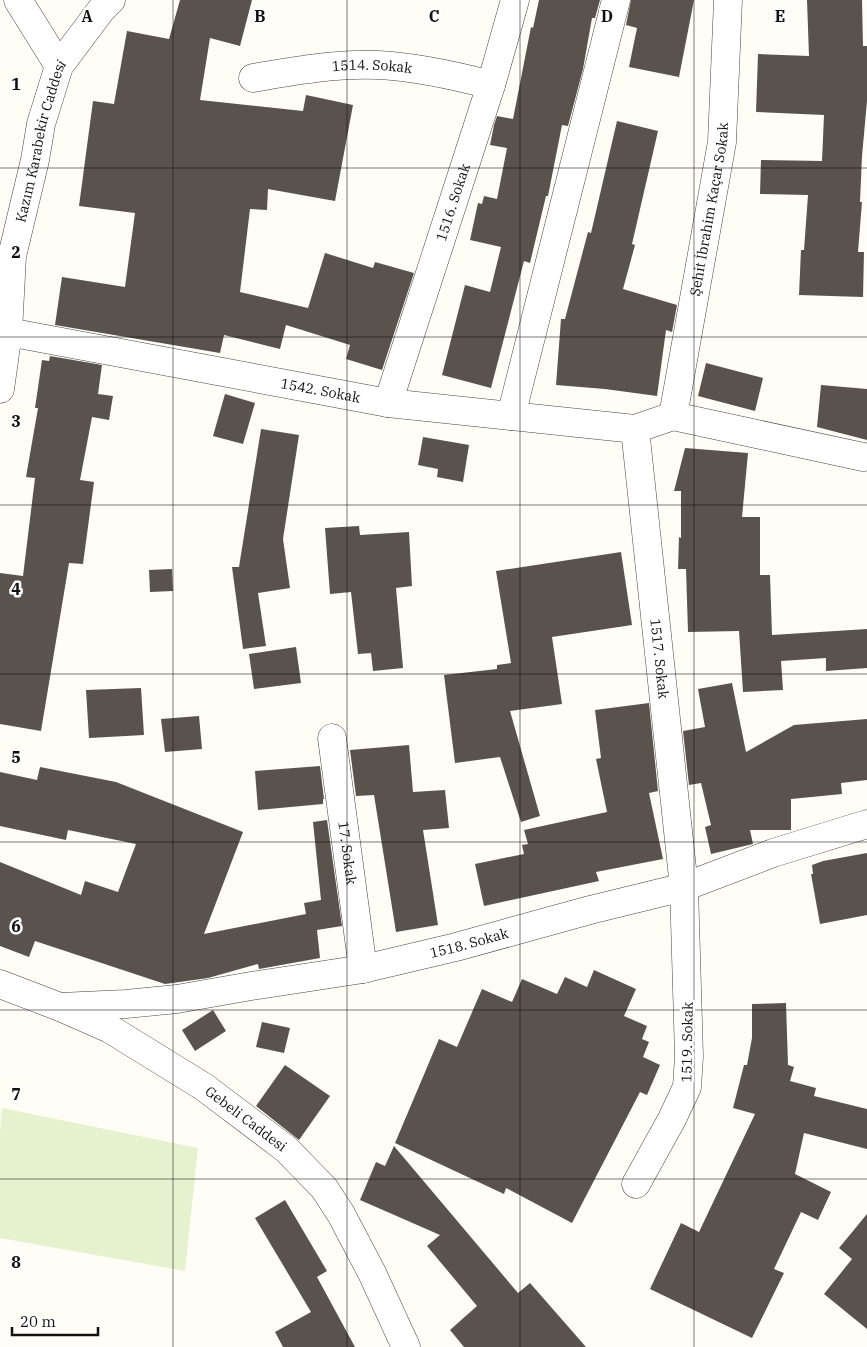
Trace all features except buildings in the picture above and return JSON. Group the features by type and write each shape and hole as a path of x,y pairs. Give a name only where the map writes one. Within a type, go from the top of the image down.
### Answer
{"street":[{"path":"18,0 59,66"},
{"name":"Kazım Karabekir Caddesi","path":"0,389 8,332 6,254 35,160 41,124 59,66 101,10 111,0"},
{"name":"1516. Sokak","path":"388,403 491,85 516,0"},
{"path":"511,416 616,0"},
{"name":"Şehit İbrahim Kaçar Sokak","path":"673,416 722,142 728,0"},
{"name":"1514. Sokak","path":"253,78 293,71 376,64 444,73 491,85"},
{"name":"1542. Sokak","path":"8,332 388,403 636,429"},
{"path":"636,429 673,416 863,457"},
{"name":"1517. Sokak","path":"636,429 684,887"},
{"name":"17. Sokak","path":"332,738 363,969"},
{"name":"1518. Sokak","path":"60,1007 126,1004 177,999 363,969 456,947 590,910 684,887 773,853 867,824"},
{"name":"1519. Sokak","path":"636,1184 672,1119 687,1087 689,1056 684,887"},
{"name":"Gebeli Caddesi","path":"0,984 110,1028 204,1087 286,1149 324,1188 341,1214 372,1273 406,1347"}],"green space":[{"path":"2,1108 198,1148 185,1271 0,1238 0,1132"}]}
